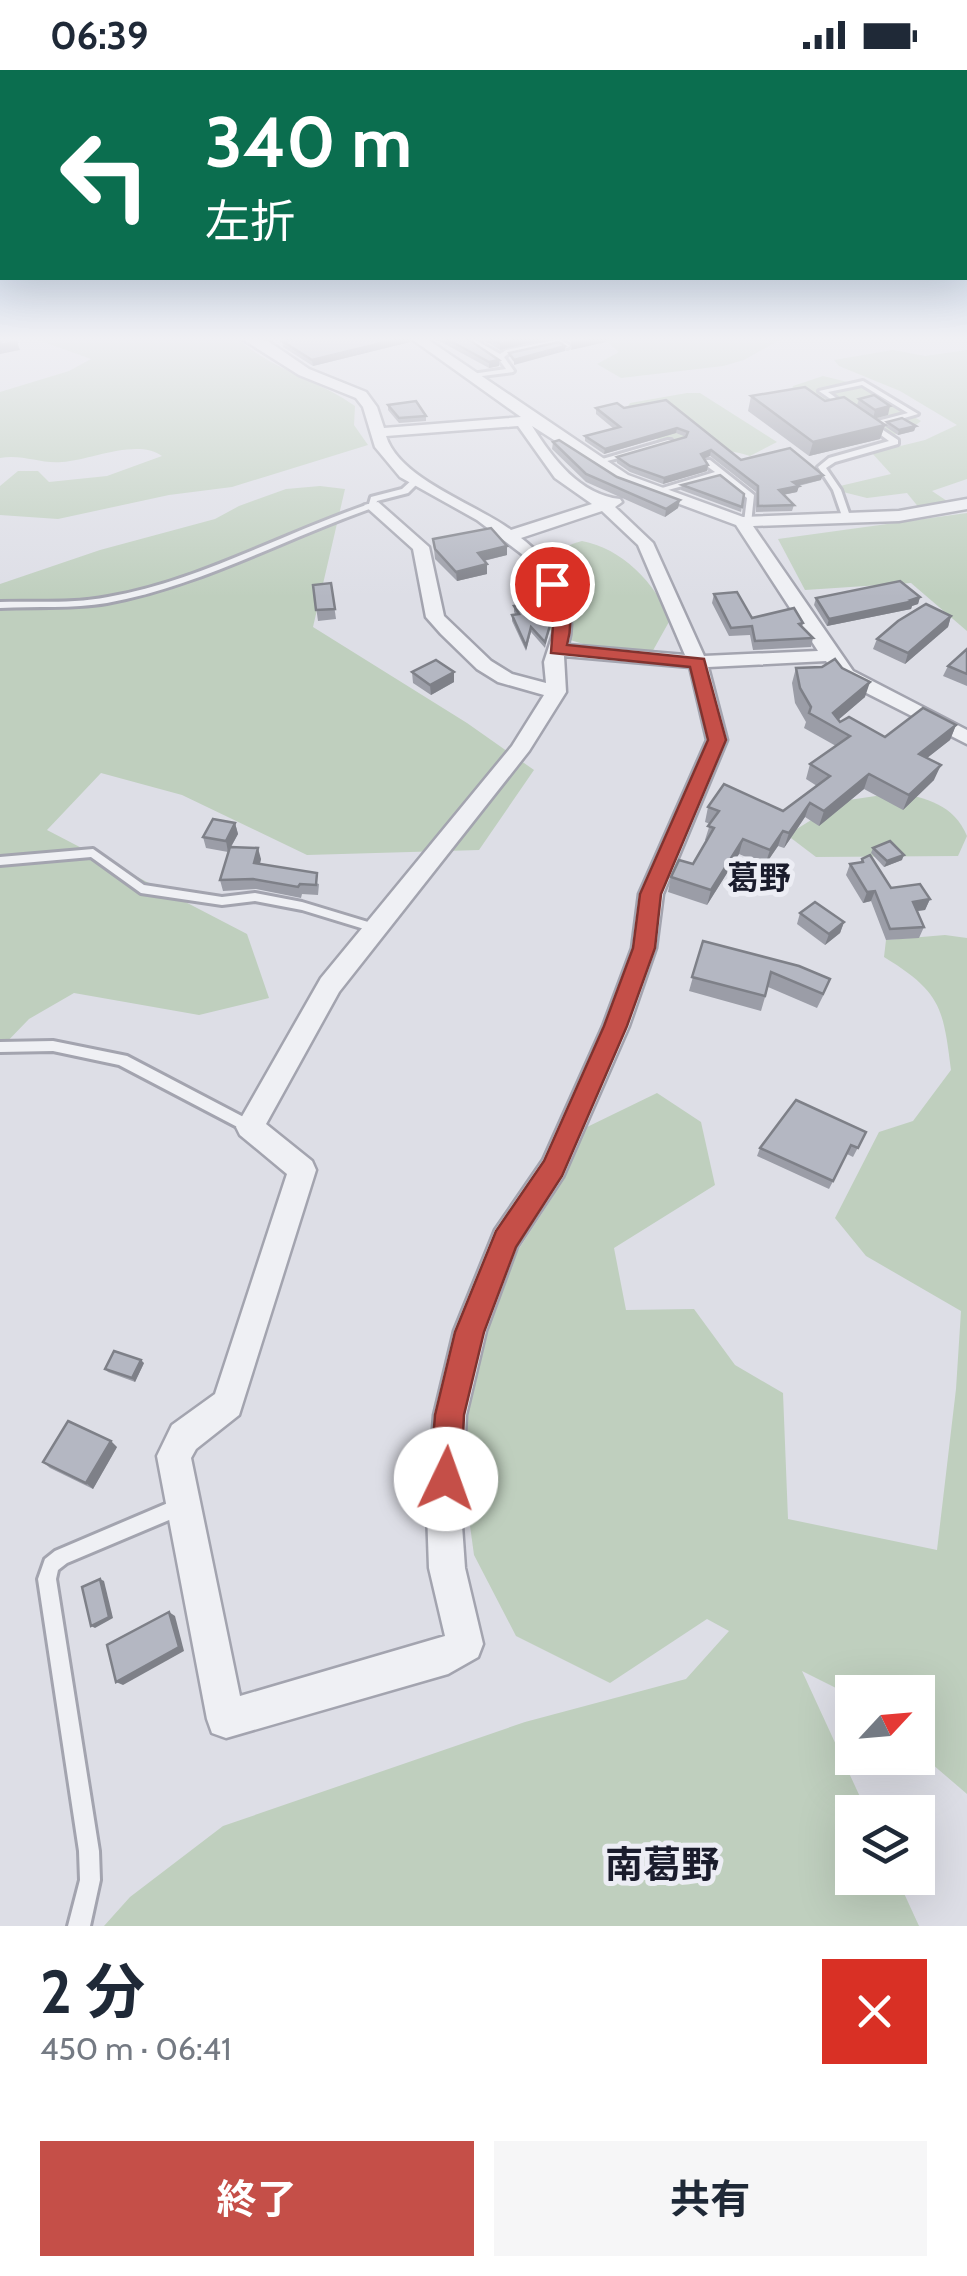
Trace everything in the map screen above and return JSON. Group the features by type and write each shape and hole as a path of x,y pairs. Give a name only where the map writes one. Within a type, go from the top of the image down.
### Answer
{"street":[{"path":"375,424 382,446 416,481 483,517 533,555 552,584 564,628 553,662 556,692 519,752 330,986 250,1127 302,1170 228,1404 184,1437 174,1456 226,1718 448,1656 465,1644 448,1568 444,1511 450,1415 470,1332 506,1240 553,1168 616,1026 644,948 651,894 717,740 698,662 645,543 603,504 560,475 530,424"},
{"path":"378,433 511,424"},
{"path":"532,424 654,493 745,522 934,512 967,504"},
{"path":"509,536 603,504 654,493"},
{"path":"372,505 421,547 435,616 447,630 484,665 505,678 556,692"},
{"path":"745,522 846,675 967,738"},
{"path":"557,650 698,662 778,661 829,654"}],"lane":[{"path":"847,519 837,490 822,467 832,460 895,442 869,424"},
{"path":"872,426 880,424"},
{"path":"596,462 680,439"},
{"path":"708,462 751,496 745,522"},
{"path":"654,493 721,472"},
{"path":"0,605 95,603 169,585 372,505 374,500 405,492 416,481"},
{"path":"0,860 93,853 141,889 222,901 255,897 302,906 374,928"},
{"path":"0,1047 53,1046 122,1060 250,1127"},
{"path":"79,1926 90,1880 89,1851 48,1579 51,1565 61,1557 184,1506"}],"green space":[{"path":"0,424 354,424 368,445 232,487 169,495 58,519 0,515 0,486 18,471 38,471 49,482 107,476 162,456 127,449 62,462 0,458"},
{"path":"638,424 748,424 777,442 750,456 665,443"},
{"path":"835,424 917,424 888,436 871,436"},
{"path":"967,424 967,479 932,491 950,503 920,509 907,493 867,498 843,492 840,486 891,474 872,453 925,440"},
{"path":"286,489 345,489 313,627 467,723 534,770 479,850 307,855 182,795 101,773 47,830 247,934 269,998 199,1015 74,993 29,1019 0,1049 0,584 100,550 215,519"},
{"path":"967,513 967,631 911,583 805,590 778,539"},
{"path":"582,541 623,559 664,606 670,620 651,654 587,645 544,625 537,604 547,569 558,553"},
{"path":"896,793 928,800 955,817 967,836 958,856 816,857 787,835 842,801"},
{"path":"945,935 967,938 967,1794 935,1767 935,1675 835,1675 835,1688 802,1671 835,1743 835,1775 850,1775 859,1795 835,1795 835,1895 905,1895 919,1926 104,1926 130,1897 223,1826 525,1722 686,1679 729,1631 707,1619 610,1683 516,1636 474,1555 453,1400 491,1292 552,1198 585,1128 657,1093 701,1122 715,1185 614,1248 626,1310 694,1309 735,1365 783,1393 788,1519 937,1550 961,1311 866,1256 835,1218 879,1132 913,1121 951,1070 936,1003 917,981 884,957 886,940"}],"building":[{"path":"616,424 696,424 741,460 790,448 823,475 793,482 799,486 779,490 794,505 758,506 758,486 711,450 701,454 708,465 664,478 617,457 686,437 688,432 677,428 605,449 585,436 620,427"},
{"path":"788,424 885,425 813,442"},
{"path":"889,424 916,426 899,430"},
{"path":"559,440 617,477 680,500 666,509 586,474 553,442"},
{"path":"720,475 744,494 742,507 682,485"},
{"path":"491,528 507,546 478,553 487,564 456,572 435,549 433,539"},
{"path":"900,581 920,597 829,619 816,598"},
{"path":"331,583 335,609 316,610 313,585"},
{"path":"737,592 752,618 794,608 803,623 799,624 813,638 755,641 752,626 731,628 714,594"},
{"path":"540,602 548,609 551,622 545,642 531,627 526,646 512,615 519,614 514,606"},
{"path":"926,604 951,616 908,653 877,639 898,621"},
{"path":"967,649 967,674 948,666"},
{"path":"835,659 842,668 870,682 833,713 840,722 849,717 885,737 923,708 956,725 919,754 941,765 909,795 869,774 824,811 810,803 789,833 783,831 770,850 743,839 711,890 671,877 679,860 693,864 714,828 708,826 719,811 708,807 724,784 783,811 830,776 810,764 850,736 809,713 811,707 800,688 796,668 822,667"},
{"path":"436,660 454,672 430,685 412,672"},
{"path":"213,819 235,823 226,841 203,837"},
{"path":"890,841 904,855 887,861 873,848"},
{"path":"230,847 258,848 254,863 317,873 316,885 220,880"},
{"path":"870,855 891,888 920,884 930,899 913,902 924,927 890,929 875,891 867,892 850,864 863,862"},
{"path":"815,902 844,922 829,934 800,913"},
{"path":"703,941 799,966 830,979 823,994 771,972 765,996 692,977"},
{"path":"796,1100 866,1132 858,1148 851,1145 833,1181 760,1148"},
{"path":"114,1351 141,1360 132,1378 105,1369"},
{"path":"68,1421 111,1441 86,1483 43,1462"},
{"path":"100,1579 109,1617 91,1626 82,1587"},
{"path":"169,1612 179,1647 116,1682 107,1645"}],"district":[{"name":"葛野","path":"759,877"},
{"name":"南葛野","path":"662,1864"}],"route":[{"path":"446,1479 450,1415 470,1332 506,1240 553,1168 616,1026 644,948 651,894 717,740 698,662 658,662 557,650 564,628 552,584"}]}
